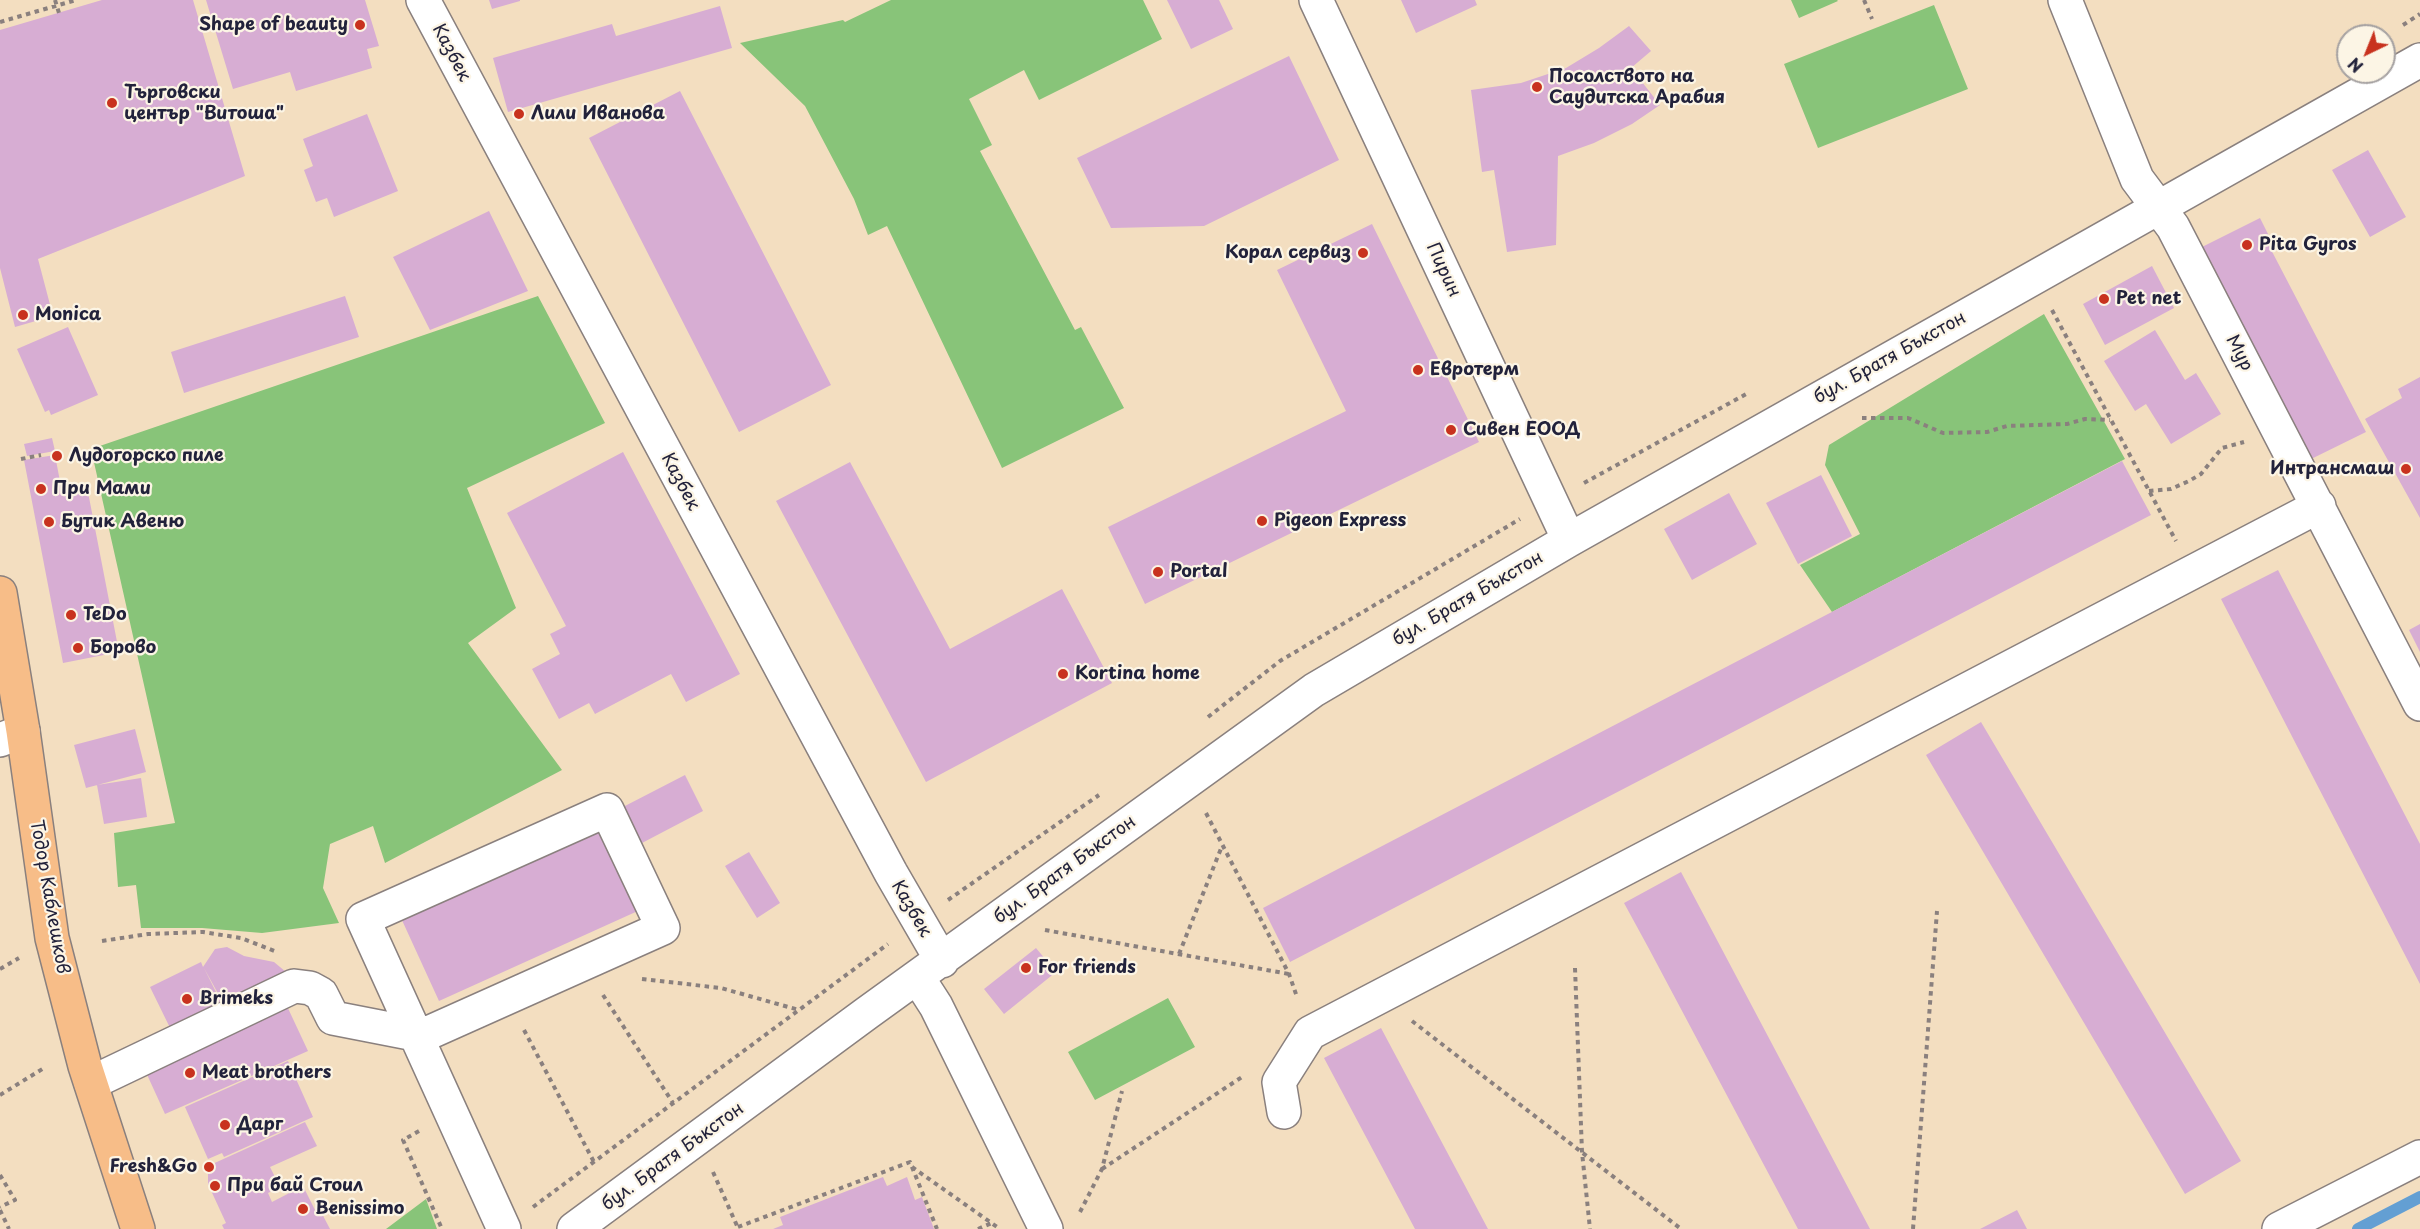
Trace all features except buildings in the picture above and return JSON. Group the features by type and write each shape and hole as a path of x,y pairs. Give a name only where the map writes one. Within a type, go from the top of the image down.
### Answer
{"main road":[{"name":"Тодор Каблешков","path":"0,593 12,736 52,938 91,1083 138,1229"}],"street":[{"name":"Казбек","path":"423,0 891,873 930,969 936,1006 1061,1224"},
{"name":"Пирин","path":"1316,0 1569,540"},
{"name":"Мур","path":"2065,0 2137,179 2173,227 2420,704"},
{"name":"бул. Братя Бъкстон","path":"574,1229 1200,770 1314,690 1569,540 2420,60"},
{"path":"1284,1112 1279,1082 1310,1033 2319,506"},
{"path":"91,1083 294,986 310,988 321,994 333,1018 416,1036 663,928 607,810 363,919 416,1036 504,1229"},
{"path":"2280,1229 2420,1157"}],"path":[{"path":"55,0 59,13"},
{"path":"0,22 76,0"},
{"path":"1863,0 1872,20"},
{"path":"2051,308 2187,562 2183,578"},
{"path":"1860,417 1908,418 1943,433 1987,432 2007,426 2067,424 2085,419 2110,420"},
{"path":"2149,491 2171,489 2188,481 2201,474 2222,448 2278,428"},
{"path":"21,459 41,455"},
{"path":"1205,812 1289,974 1310,1033"},
{"path":"1179,954 1222,846"},
{"path":"1913,1229 1937,911"},
{"path":"1040,929 1289,974"},
{"path":"102,941 148,934 203,932 241,938 280,952 284,957"},
{"path":"504,1229 894,939"},
{"path":"0,969 20,958"},
{"path":"583,964 673,1103"},
{"path":"1575,968 1582,1152 1590,1229"},
{"path":"630,978 721,988 799,1010"},
{"path":"1381,996 1681,1229"},
{"path":"507,998 594,1162"},
{"path":"0,1095 44,1068"},
{"path":"1061,1224 1102,1169 1250,1072"},
{"path":"1102,1169 1122,1091"},
{"path":"403,1140 442,1229"},
{"path":"713,1171 738,1228 910,1162 937,1229"},
{"path":"911,1167 1000,1229"},
{"path":"0,1175 15,1200 0,1209 9,1229"},
{"path":"978,1229 1001,1219"}],"green space":[{"path":"891,0 1143,0 1162,39 1039,100 1024,70 969,99 992,145 980,151 1075,330 1081,327 1124,408 1002,468 887,226 868,235 854,199 805,106 740,43 843,20 845,22"},
{"path":"1791,0 1837,0 1838,1 1799,18"},
{"path":"1934,5 1968,89 1818,148 1784,64"},
{"path":"538,296 605,423 467,488 516,608 468,643 562,770 385,863 373,826 330,844 323,888 339,923 262,933 202,928 141,928 136,885 118,887 114,833 175,823 91,449"},
{"path":"2044,314 2125,459 1832,612 1800,565 1860,534 1825,465 1829,445"},
{"path":"1168,998 1195,1047 1095,1100 1068,1052"},
{"path":"426,1199 437,1229 386,1229"}],"waterway":[{"path":"2358,1229 2420,1197"}],"place":[{"name":"Shape of beauty","path":"360,25"},
{"name":"Посолството на Саудитска Арабия","path":"1537,87"},
{"name":"Търговски център \"Витоша\"","path":"112,103"},
{"name":"Лили Иванова","path":"519,114"},
{"name":"Pita Gyros","path":"2247,245"},
{"name":"Корал сервиз","path":"1363,253"},
{"name":"Pet net","path":"2104,299"},
{"name":"Monica","path":"23,315"},
{"name":"Евротерм","path":"1418,370"},
{"name":"Сивен ЕООД","path":"1451,430"},
{"name":"Лудогорско пиле","path":"57,456"},
{"name":"Интрансмаш","path":"2406,469"},
{"name":"При Мами","path":"41,489"},
{"name":"Pigeon Express","path":"1262,521"},
{"name":"Бутик Авеню","path":"49,522"},
{"name":"Portal","path":"1158,572"},
{"name":"TeDo","path":"71,615"},
{"name":"Борово","path":"78,648"},
{"name":"Kortina home","path":"1063,674"},
{"name":"For friends","path":"1026,968"},
{"name":"Brimeks","path":"187,999"},
{"name":"Meat brothers","path":"190,1073"},
{"name":"Дарг","path":"225,1125"},
{"name":"Fresh&Go","path":"209,1167"},
{"name":"При бай Стоил","path":"215,1186"},
{"name":"Benissimo","path":"303,1209"}]}
